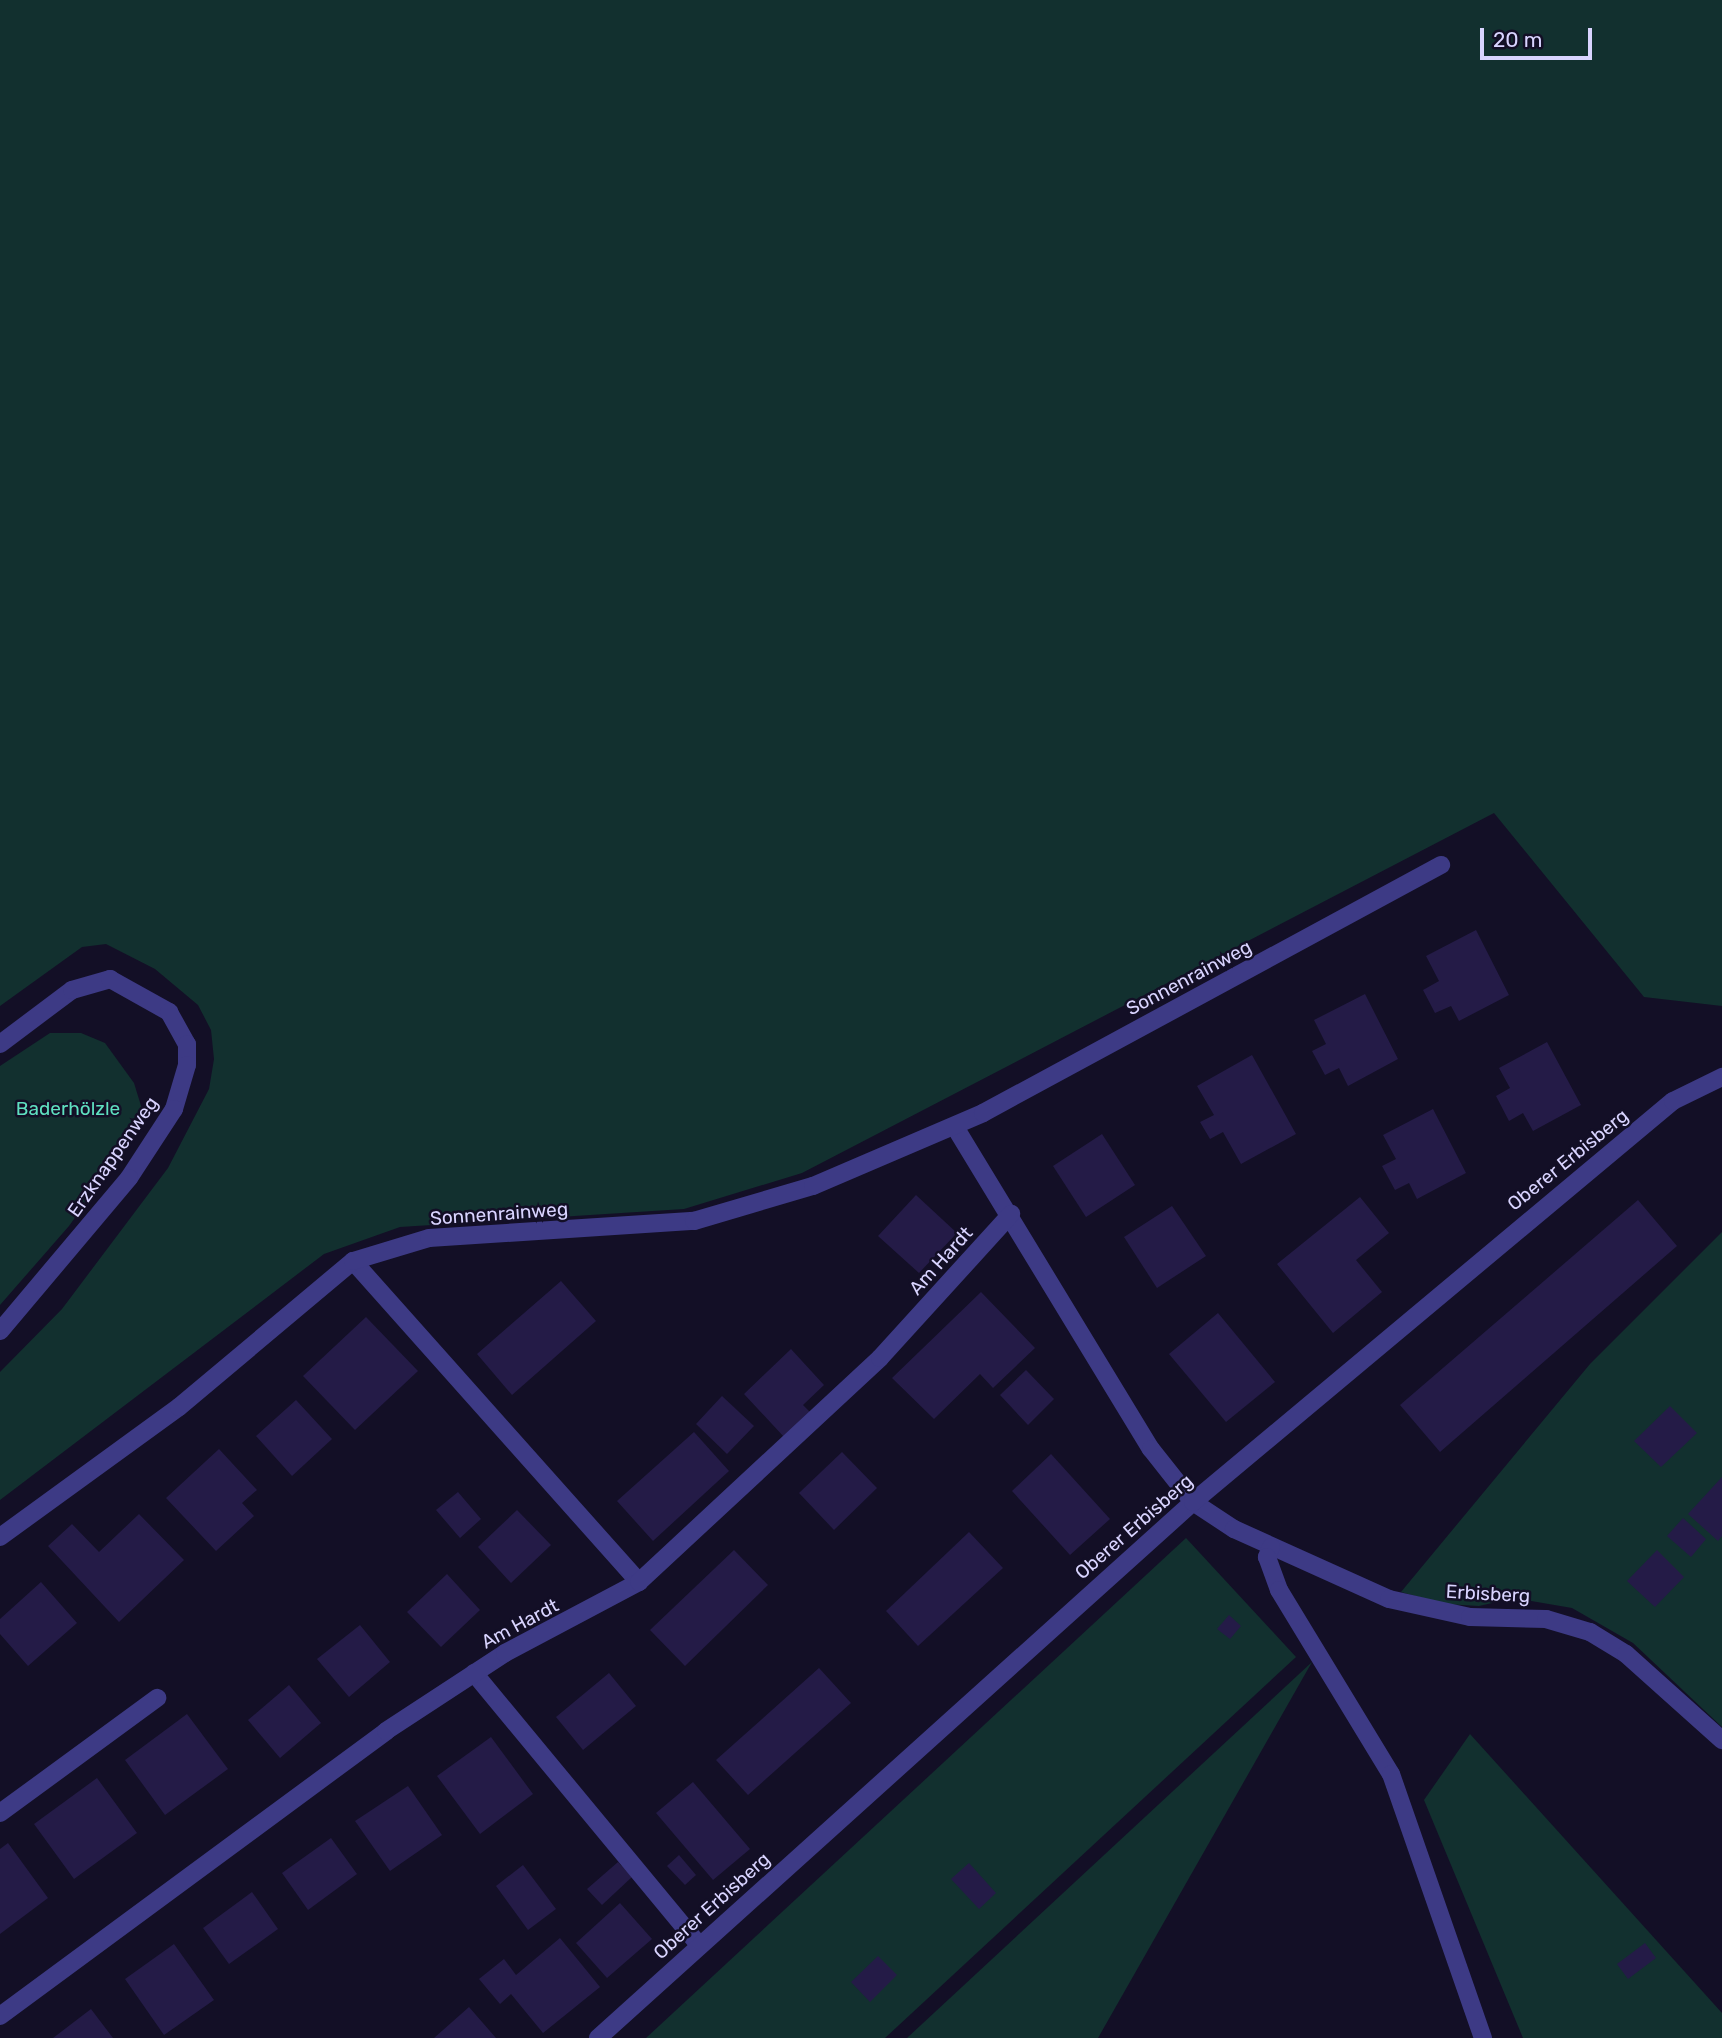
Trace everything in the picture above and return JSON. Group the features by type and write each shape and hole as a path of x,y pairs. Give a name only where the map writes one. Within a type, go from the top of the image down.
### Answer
{"street":[{"name":"Sonnenrainweg","path":"0,1537 179,1407 353,1261 429,1238 660,1225 730,1213 955,1127 1441,865"},
{"name":"Erzknappenweg","path":"0,1044 72,990 110,979 169,1012 187,1044 187,1065 174,1110 128,1178 0,1331"},
{"name":"Oberer Erbisberg","path":"598,2038 1193,1502 1673,1101 1722,1077"},
{"path":"955,1127 1011,1214 1151,1449 1193,1502"},
{"name":"Am Hardt","path":"0,2016 321,1776 474,1673 639,1582 862,1377 1011,1214"},
{"path":"353,1261 639,1582"},
{"name":"Erbisberg","path":"1193,1502 1271,1547 1426,1610 1527,1616 1590,1632 1626,1654 1722,1740"},
{"path":"1271,1547 1267,1557 1279,1590 1391,1774 1483,2038"},
{"path":"474,1673 700,1946"},
{"path":"0,1813 157,1698"}],"green space":[{"path":"0,0 1722,0 1722,1006 1644,997 1494,813 802,1173 684,1209 400,1227 324,1254 0,1500 0,1372 62,1309 168,1168 209,1089 214,1059 211,1030 198,1005 155,969 106,944 82,947 0,1006"},
{"name":"Baderhölzle","path":"50,1033 81,1033 105,1043 134,1083 142,1109 136,1132 69,1226 0,1305 0,1066"},
{"path":"1722,1232 1722,1727 1633,1643 1572,1608 1514,1598 1479,1606 1445,1604 1401,1592 1590,1364"},
{"path":"1186,1538 1296,1657 885,2038 646,2038"},
{"path":"1312,1662 1098,2038 907,2038"},
{"path":"1470,1734 1722,2013 1722,2038 1523,2038 1424,1800"}],"building":[{"path":"1476,930 1509,995 1459,1021 1451,1006 1435,1013 1423,990 1439,981 1426,956"},
{"path":"1365,994 1398,1059 1348,1086 1339,1068 1325,1075 1312,1051 1326,1044 1314,1020"},
{"path":"1547,1042 1581,1105 1533,1131 1523,1113 1509,1121 1496,1096 1510,1088 1499,1068"},
{"path":"1252,1055 1296,1134 1241,1164 1223,1132 1210,1139 1200,1122 1214,1115 1197,1086"},
{"path":"1433,1109 1466,1173 1417,1199 1409,1183 1395,1190 1382,1166 1396,1159 1383,1135"},
{"path":"1102,1134 1135,1185 1086,1217 1053,1166"},
{"path":"916,1195 957,1233 919,1273 878,1236"},
{"path":"1360,1197 1389,1233 1356,1260 1382,1292 1333,1333 1277,1264"},
{"path":"1638,1200 1677,1246 1440,1452 1400,1405"},
{"path":"1172,1206 1206,1256 1157,1288 1124,1237"},
{"path":"561,1281 596,1321 512,1395 477,1354"},
{"path":"981,1292 1035,1348 993,1388 980,1374 934,1419 892,1378"},
{"path":"1218,1313 1275,1382 1226,1422 1169,1354"},
{"path":"366,1317 418,1371 355,1430 303,1376"},
{"path":"791,1349 824,1385 803,1405 810,1412 784,1437 744,1394"},
{"path":"1026,1370 1054,1399 1028,1425 1000,1395"},
{"path":"722,1396 754,1426 727,1454 696,1424"},
{"path":"296,1400 332,1439 292,1476 256,1436"},
{"path":"1670,1406 1697,1433 1661,1467 1634,1441"},
{"path":"694,1432 729,1471 653,1541 617,1501"},
{"path":"219,1449 257,1490 242,1503 254,1516 216,1551 166,1498"},
{"path":"842,1452 877,1488 834,1530 799,1493"},
{"path":"1051,1454 1110,1519 1070,1555 1012,1491"},
{"path":"1722,1477 1722,1536 1718,1541 1688,1514"},
{"path":"458,1492 481,1519 460,1538 436,1510"},
{"path":"517,1510 551,1545 511,1583 478,1547"},
{"path":"139,1514 184,1560 119,1622 48,1546 72,1524 99,1552"},
{"path":"1683,1518 1706,1539 1691,1557 1667,1536"},
{"path":"969,1532 1003,1568 918,1646 886,1611"},
{"path":"734,1550 768,1585 685,1666 650,1630"},
{"path":"1657,1550 1684,1577 1655,1607 1627,1581"},
{"path":"447,1574 480,1610 441,1647 407,1612"},
{"path":"41,1582 77,1623 28,1666 0,1634 0,1619"},
{"path":"1229,1615 1241,1626 1230,1639 1217,1629"},
{"path":"360,1625 390,1662 349,1697 317,1659"},
{"path":"819,1668 851,1703 748,1795 716,1760"},
{"path":"609,1673 636,1706 583,1750 556,1717"},
{"path":"289,1685 321,1723 280,1758 248,1720"},
{"path":"187,1714 228,1769 165,1815 125,1760"},
{"path":"491,1737 533,1794 480,1834 437,1776"},
{"path":"97,1778 137,1833 74,1879 34,1824"},
{"path":"693,1782 750,1849 713,1880 656,1813"},
{"path":"408,1786 442,1835 390,1871 355,1821"},
{"path":"331,1838 357,1874 308,1910 282,1873"},
{"path":"8,1843 48,1898 0,1934 0,1849"},
{"path":"679,1855 696,1875 685,1885 667,1866"},
{"path":"618,1862 632,1877 602,1905 587,1889"},
{"path":"969,1863 996,1893 979,1909 951,1879"},
{"path":"523,1865 556,1909 528,1930 496,1886"},
{"path":"252,1892 278,1929 229,1964 203,1928"},
{"path":"620,1903 652,1939 607,1978 576,1943"},
{"path":"560,1938 600,1987 543,2033 511,1994 500,2004 479,1979 504,1959 516,1975"},
{"path":"1645,1943 1656,1958 1628,1979 1617,1964"},
{"path":"174,1944 214,2000 164,2035 125,1979"},
{"path":"878,1956 897,1975 870,2002 851,1982"},
{"path":"469,2007 496,2038 434,2038"},
{"path":"91,2009 113,2038 53,2038"}]}
